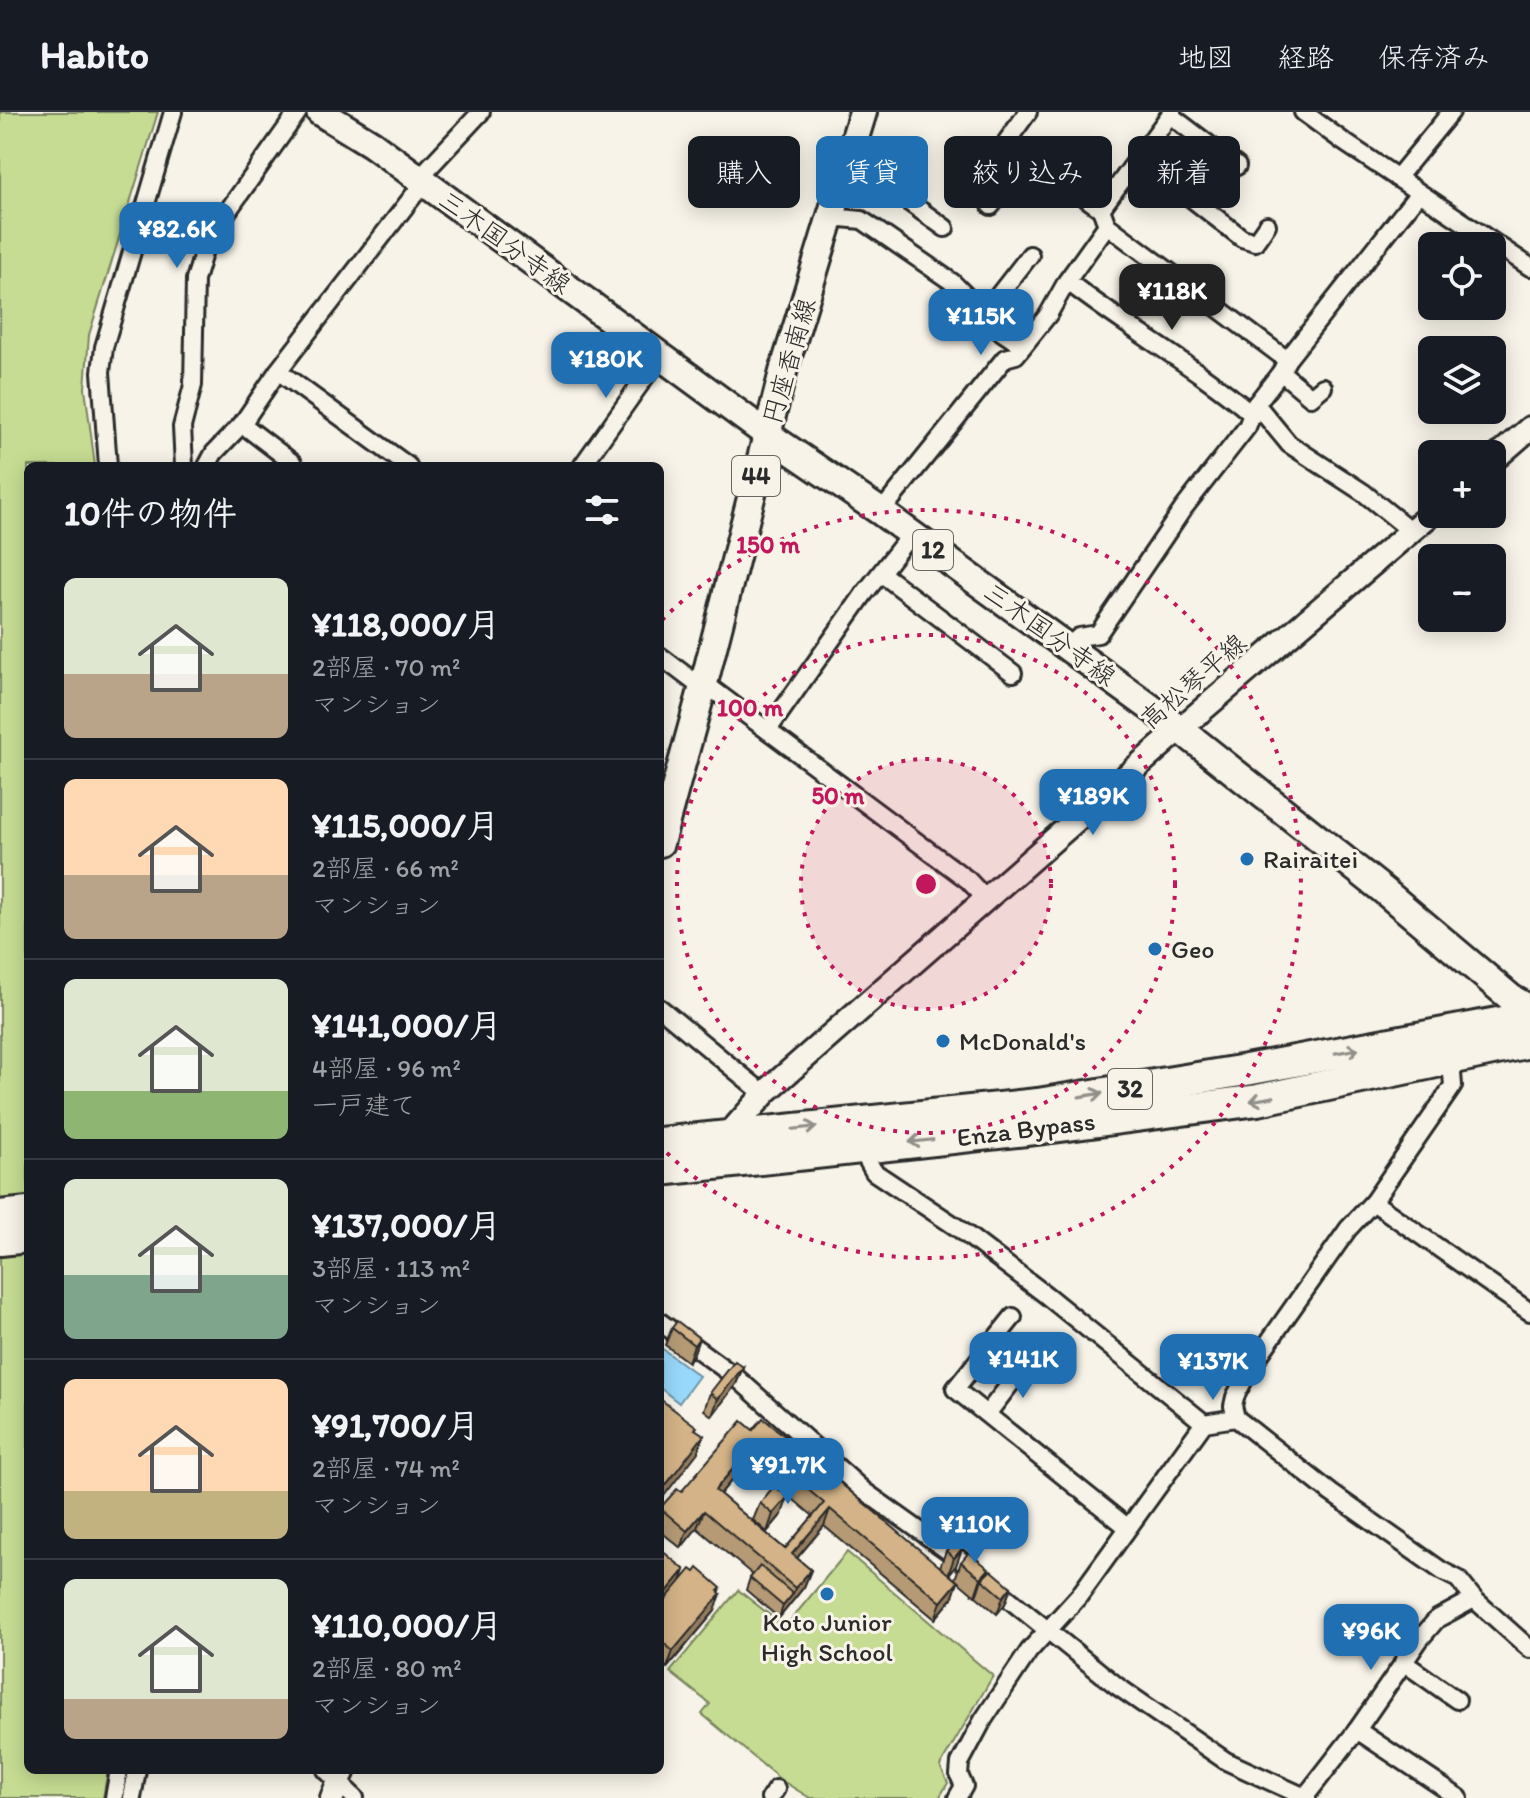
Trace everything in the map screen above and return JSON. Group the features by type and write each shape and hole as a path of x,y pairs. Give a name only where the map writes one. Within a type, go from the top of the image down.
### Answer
{"highway":[{"name":"Enza Bypass","path":"664,1169 728,1148 1038,1104 1246,1070 1530,1017"},
{"name":"Enza Bypass","path":"664,1143 728,1148 860,1147 1044,1128 1258,1100 1530,1042"},
{"path":"0,1216 24,1213"},
{"path":"0,1240 24,1237"}],"main road":[{"name":"三木国分寺線","path":"320,112 372,144 768,435 881,512 1180,729 1383,890 1511,998 1530,1009"},
{"name":"円座香南線","path":"856,136 863,112"},
{"name":"円座香南線","path":"664,828 783,372 834,208"},
{"path":"1506,451 1529,434"},
{"name":"高松琴平線","path":"728,1148 764,1094 1418,525"}],"street":[{"path":"108,462 101,372 104,347 173,112"},
{"path":"184,462 182,427 193,385 195,280 204,250 215,229 298,112"},
{"path":"209,462 242,424 278,371 422,180 481,112"},
{"path":"1011,136 1028,112"},
{"path":"1303,112 1530,267"},
{"path":"1397,178 1451,112"},
{"path":"1154,136 1171,113 1200,136"},
{"path":"881,512 1005,358 1016,355 1048,315 1128,173"},
{"path":"1069,647 1079,637 1098,634 1183,509 1247,427 1254,409 1284,366 1419,193"},
{"path":"917,208 945,228"},
{"path":"1093,208 1284,366 1311,397 1323,387"},
{"path":"1204,208 1242,238 1255,242 1267,225"},
{"path":"831,217 862,220 952,282 1002,332 1023,346"},
{"path":"984,314 1030,255"},
{"path":"1067,281 1115,318 1254,409 1289,444 1364,493 1411,531"},
{"path":"585,462 660,356"},
{"path":"278,371 403,462"},
{"path":"242,424 292,462"},
{"path":"768,730 864,594 911,534"},
{"path":"882,574 1013,673"},
{"path":"664,659 693,681 704,683 768,730 968,880 987,900"},
{"path":"664,1011 764,1094"},
{"path":"1451,1061 1453,1086 1373,1202 1348,1229 1249,1370 1233,1406 1236,1418 1331,1493 1458,1579 1474,1599 1530,1649"},
{"path":"860,1147 874,1172 958,1228 1204,1423"},
{"path":"1373,1202 1530,1312"},
{"path":"1013,1317 955,1389 1127,1527"},
{"path":"664,1325 737,1378 864,1491 958,1558 1117,1686 1226,1761 1306,1798 1437,1619 1474,1599"},
{"path":"987,1414 1028,1361"},
{"path":"957,1798 964,1786 959,1775 960,1763 983,1720 1029,1651 1079,1596 1204,1423 1236,1418"},
{"path":"1403,1662 1457,1700"},
{"path":"1357,1730 1459,1798"},
{"path":"114,1798 118,1774"},
{"path":"132,1798 136,1774"},
{"path":"335,1780 355,1798"}],"green space":[{"path":"0,112 158,112 89,335 85,388 94,462 24,462 24,1774 107,1774 103,1798 0,1798"},
{"path":"847,1552 993,1676 940,1766 948,1783 939,1798 810,1798 781,1780 702,1714 710,1704 670,1672 738,1590 785,1627"}],"water":[{"path":"664,1350 699,1376 679,1403 664,1391"}],"building":[{"path":"677,1321 699,1338 694,1345 672,1328"},
{"path":"735,1361 743,1367 718,1399 710,1393"},
{"path":"664,1402 704,1435 664,1487"},
{"path":"763,1418 958,1582 941,1602 830,1509 792,1554 811,1570 795,1588 704,1511 687,1531 664,1511 664,1504 677,1489 681,1492 742,1421 753,1430","holes":["754,1444 824,1503 785,1549 715,1490"]},
{"path":"774,1486 788,1497 773,1514 760,1503"},
{"path":"954,1542 962,1549 954,1558 946,1551"},
{"path":"664,1552 685,1570 664,1595"},
{"path":"969,1552 989,1569 981,1578 961,1562"},
{"path":"760,1566 793,1594 783,1606 750,1578"},
{"path":"698,1568 721,1588 718,1591 721,1594 673,1651 664,1643 664,1601 691,1569 695,1572"},
{"path":"991,1570 1011,1587 1003,1597 982,1579"}],"place":[{"name":"Rairaitei","path":"1247,859"},
{"name":"Geo","path":"1155,949"},
{"name":"McDonald's","path":"943,1041"},
{"name":"Koto Junior High School","path":"827,1594"}]}
